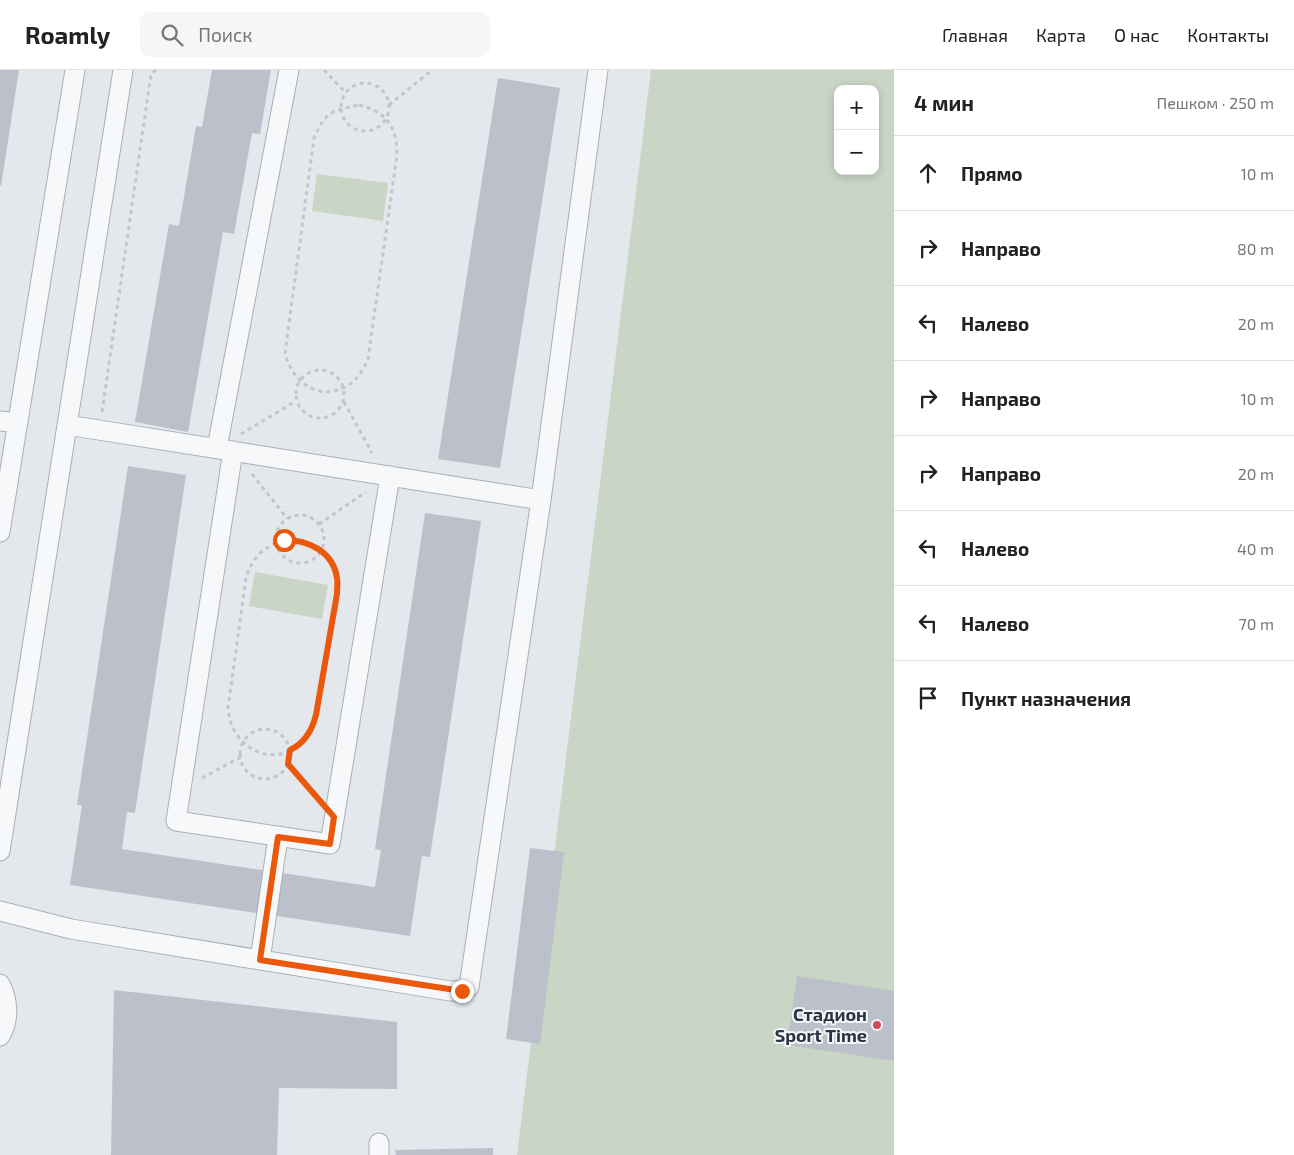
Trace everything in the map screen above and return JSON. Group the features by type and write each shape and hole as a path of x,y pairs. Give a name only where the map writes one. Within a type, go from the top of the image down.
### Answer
{"street":[{"path":"0,532 9,422 75,70"},
{"path":"0,851 122,70"},
{"path":"289,70 225,450 176,821 330,844 387,475"},
{"path":"0,910 71,929 450,990 462,991 469,987 541,500 598,70"},
{"path":"67,425 541,500"},
{"path":"260,960 278,837"},
{"path":"0,984 5,994 7,1014 0,1036"}],"path":[{"path":"99,430 150,74 156,70"},
{"path":"324,70 345,92"},
{"path":"389,105 432,70"},
{"path":"357,83 372,83 384,92 389,105 386,118 377,128 363,131 356,130 345,122 340,109 341,100 345,92 357,83"},
{"path":"359,105 371,108 386,118 395,133 397,155 368,359 358,378 344,388 327,392 315,390 299,381 288,365 285,353 314,138 322,120 330,113 340,109 359,105"},
{"path":"319,524 387,475 344,401 342,382 333,373 320,369 308,372 299,381 295,394 296,401 304,412 316,418 336,413 344,401"},
{"path":"287,518 225,450 296,401"},
{"path":"299,514 314,519 319,524 323,531 324,539 321,551 312,560 305,563 297,563 289,561 282,556 276,543 276,534 279,526 287,518 299,514"},
{"path":"284,540 298,540 312,544 321,551 332,564 337,578 337,594 312,728 304,740 290,750 279,754 260,752 243,744 231,727 228,708 246,578 250,565 258,553 270,545 284,540"},
{"path":"272,730 285,739 290,750 288,764 284,771 277,776 261,779 247,771 241,757 243,744 249,735 256,731 272,730"},
{"path":"180,790 241,757"},
{"path":"288,764 334,817"}],"green space":[{"path":"651,70 894,70 894,1155 517,1155"},
{"path":"317,174 388,183 383,221 312,211"},
{"path":"255,572 328,585 322,619 249,606"}],"building":[{"path":"0,70 19,70 1,186 0,185"},
{"path":"212,70 271,70 260,134 252,133 234,234 223,232 188,432 135,422 169,224 179,226 196,126 202,127"},
{"path":"498,78 560,88 500,468 438,459"},
{"path":"128,466 186,475 135,813 127,812 122,849 375,887 381,850 375,849 425,513 481,521 430,857 422,856 410,936 70,885 82,805 77,805"},
{"path":"530,848 564,852 540,1044 506,1039"},
{"path":"797,976 894,991 894,1061 787,1045"},
{"path":"114,990 397,1022 397,1089 279,1088 277,1155 111,1155"},
{"path":"493,1148 493,1155 396,1155 395,1150"}],"place":[{"name":"Стадион Sport Time","path":"877,1025"}],"route":[{"path":"284,540 298,540 312,544 324,552 332,564 337,578 337,594 316,715 312,728 304,740 290,750 288,764 334,817 330,844 278,837 260,960 462,991"}]}
